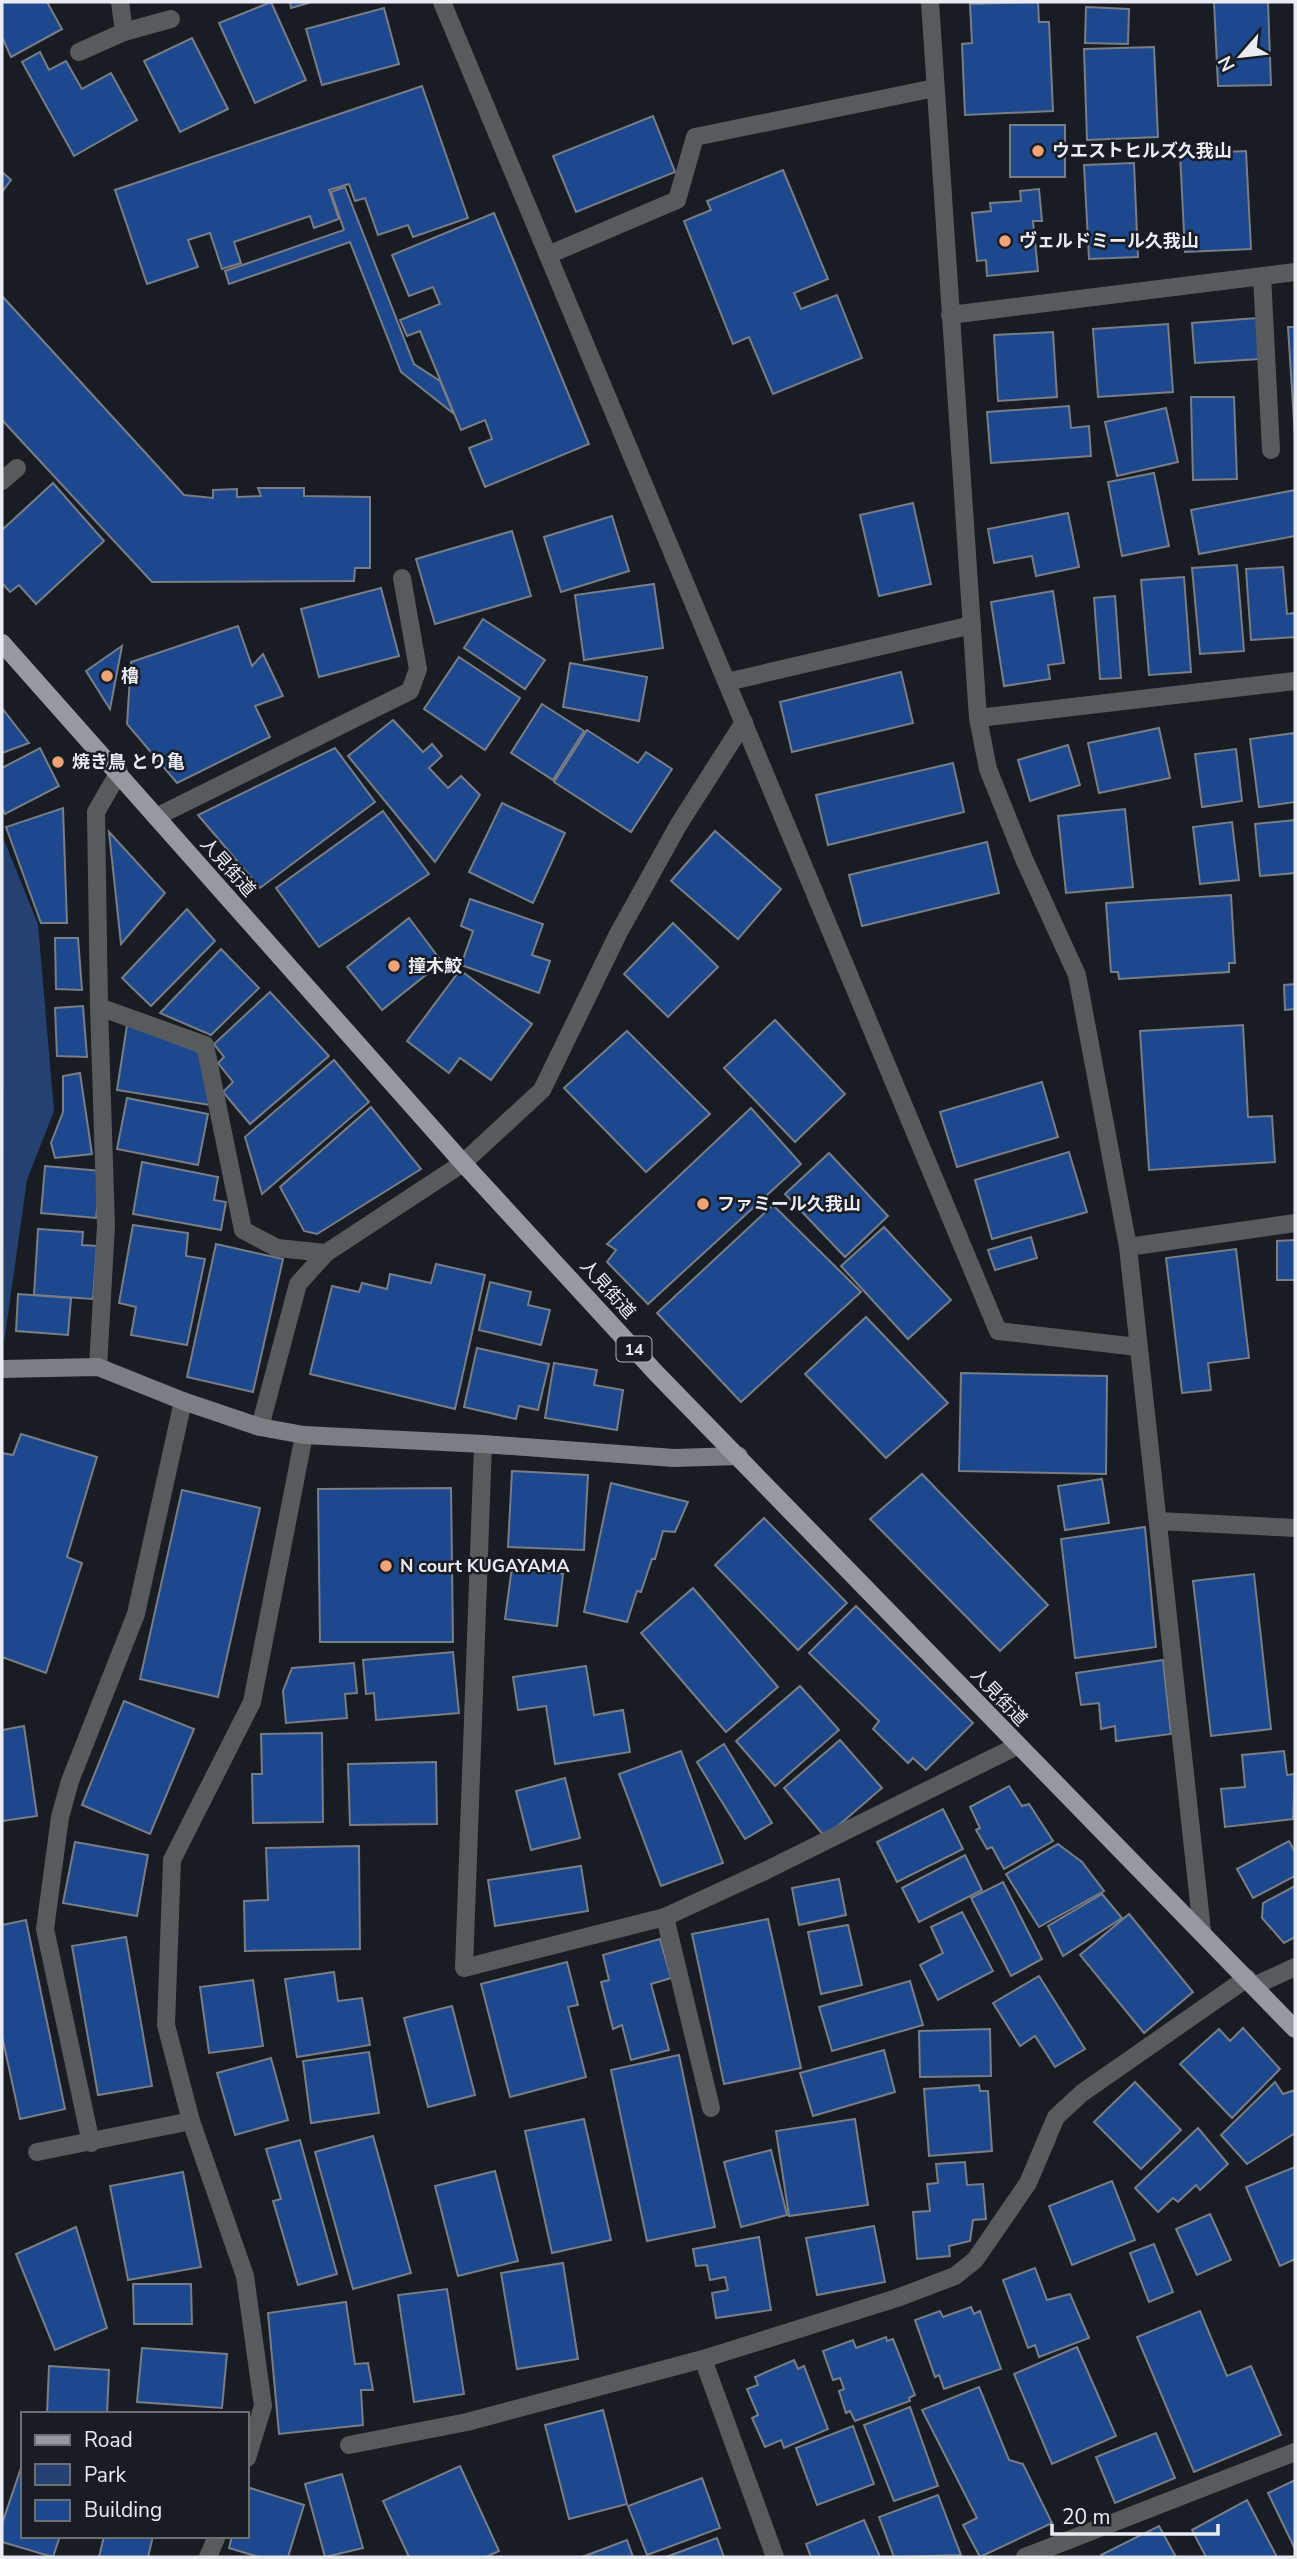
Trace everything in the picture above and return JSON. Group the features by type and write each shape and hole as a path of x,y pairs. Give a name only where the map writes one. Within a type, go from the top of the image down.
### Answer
{"main road":[{"name":"人見街道","path":"2,643 463,1163 656,1373 1295,2029"}],"street":[{"path":"120,2 124,32"},
{"path":"442,2 998,1331 1138,1348"},
{"path":"930,2 978,719 988,769 1024,859 1077,975 1128,1247 1202,1931"},
{"path":"79,52 124,32 171,19"},
{"path":"548,255 677,200 695,137 935,88"},
{"path":"950,316 1295,272"},
{"path":"1262,276 1271,450"},
{"path":"2,481 17,468"},
{"path":"156,817 410,691 418,669 402,578"},
{"path":"727,682 972,625"},
{"path":"978,719 1295,681"},
{"path":"260,1427 298,1284 326,1253 463,1163 541,1090 624,923 678,824 744,722"},
{"path":"98,1367 106,1226 96,812 119,772"},
{"path":"99,1007 205,1045 243,1230 278,1248 326,1253"},
{"path":"1128,1247 1295,1223"},
{"path":"2,1369 98,1367 183,1401 260,1427 304,1435 483,1444 674,1458 738,1456"},
{"path":"91,2143 45,1929 66,1793 135,1614 183,1401"},
{"path":"248,2455 263,2406 245,2276 191,2121 166,2025 172,1860 252,1702 304,1435"},
{"path":"483,1444 464,1968 665,1917 766,1871 1017,1746"},
{"path":"1158,1521 1295,1528"},
{"path":"665,1917 711,2108"},
{"path":"349,2445 467,2422 703,2359 897,2298 955,2276 975,2260 1028,2182 1056,2117 1083,2093 1250,1982 1295,1967"},
{"path":"37,2152 191,2121"},
{"path":"703,2359 775,2557"},
{"path":"1025,2557 1295,2452"},
{"path":"208,2557 216,2538"}],"green space":[{"path":"2,835 38,924 54,1111 27,1180 4,1343"}],"building":[{"path":"2,2 47,2 62,29 11,57 2,37"},
{"path":"271,2 306,80 255,103 219,23"},
{"path":"290,2 312,2 291,8"},
{"path":"1038,2 1039,22 1049,22 1053,111 965,115 962,44 972,43 970,4"},
{"path":"1214,2 1268,2 1271,85 1218,86"},
{"path":"1086,7 1129,9 1128,44 1085,43"},
{"path":"384,8 399,64 322,85 306,29"},
{"path":"192,38 228,109 180,132 144,61"},
{"path":"1154,47 1158,137 1087,140 1084,49"},
{"path":"40,52 49,70 66,61 82,89 111,73 137,120 74,156 22,62"},
{"path":"422,86 468,218 413,237 408,225 378,235 365,198 355,201 349,184 329,190 339,219 314,228 310,216 234,242 241,263 222,269 210,233 188,240 198,267 147,284 115,190"},
{"path":"653,116 675,172 576,212 553,156"},
{"name":"ウエストヒルズ久我山","path":"1010,125 1065,125 1065,177 1010,177"},
{"path":"1246,151 1251,249 1185,252 1180,154"},
{"path":"1134,163 1138,257 1089,259 1084,165"},
{"path":"783,170 828,279 794,293 801,309 837,295 862,358 773,394 749,337 733,344 684,221 711,210 707,201"},
{"path":"2,172 11,180 2,192"},
{"path":"345,187 414,364 440,381 454,414 401,372 350,242 229,284 225,271 344,230 331,192"},
{"name":"ヴェルドミール久我山","path":"1039,189 1042,221 1033,221 1038,271 987,276 986,260 977,261 972,213 991,211 990,203 1021,201 1020,191"},
{"path":"494,213 589,444 485,487 469,448 492,439 485,420 461,430 420,331 407,336 400,320 440,304 433,287 409,296 392,255"},
{"path":"2,296 184,495 213,498 213,490 237,489 237,497 261,496 258,488 304,488 304,496 370,497 370,568 355,568 354,581 152,582 2,420"},
{"path":"1257,318 1260,359 1195,363 1192,323"},
{"path":"1168,324 1173,392 1098,397 1093,329"},
{"path":"1288,327 1295,327 1295,437"},
{"path":"1053,332 1057,397 998,401 994,335"},
{"path":"1191,397 1234,397 1237,479 1193,480"},
{"path":"1069,406 1071,428 1089,426 1091,456 991,463 987,412"},
{"path":"1166,408 1178,462 1117,476 1105,422"},
{"path":"1154,473 1169,546 1122,556 1108,482"},
{"path":"53,483 104,541 36,604 19,585 10,592 2,583 2,530"},
{"path":"1295,490 1295,536 1199,554 1191,510"},
{"path":"913,503 931,584 879,596 860,515"},
{"path":"1068,513 1079,567 1036,576 1032,556 994,563 988,529"},
{"path":"612,516 629,571 561,592 544,537"},
{"path":"512,531 531,596 435,624 416,559"},
{"path":"1237,565 1244,651 1200,654 1192,568"},
{"path":"1283,567 1287,614 1295,613 1295,637 1251,640 1246,569"},
{"path":"1184,577 1191,672 1149,675 1141,580"},
{"path":"654,584 663,648 584,660 575,595"},
{"path":"381,588 399,656 319,677 301,609"},
{"path":"1053,591 1064,663 1048,665 1050,679 1004,686 991,602"},
{"path":"1115,596 1121,678 1100,679 1094,598"},
{"path":"483,619 545,660 525,689 464,648"},
{"path":"238,626 252,666 263,654 283,696 255,706 270,737 177,783 127,724 131,662"},
{"path":"122,646 110,709 86,671"},
{"path":"459,657 520,698 485,750 424,709"},
{"path":"570,663 647,677 639,721 563,707"},
{"path":"901,672 913,723 792,752 780,702"},
{"path":"542,704 584,731 553,780 511,753"},
{"path":"2,708 29,743 2,753"},
{"path":"393,720 423,752 432,744 442,756 429,768 448,788 461,776 480,795 435,862 348,756"},
{"path":"1159,728 1170,778 1099,793 1088,743"},
{"path":"587,730 638,763 646,752 672,769 631,832 554,782"},
{"path":"1295,733 1295,802 1259,807 1250,739"},
{"path":"1068,745 1080,785 1030,801 1018,760"},
{"path":"40,748 59,786 5,814 2,808 2,768"},
{"path":"335,748 375,802 260,888 198,815"},
{"path":"1236,749 1242,801 1202,807 1195,754"},
{"path":"953,763 964,812 828,845 816,795"},
{"path":"502,803 565,833 533,903 469,872"},
{"path":"63,808 67,923 41,923 6,827"},
{"path":"1125,809 1133,887 1066,893 1058,816"},
{"path":"383,811 429,874 319,947 276,888"},
{"path":"1295,820 1295,873 1260,876 1255,824"},
{"path":"1232,822 1239,880 1200,884 1193,827"},
{"path":"715,831 781,889 738,939 671,881"},
{"path":"109,832 165,893 121,944"},
{"path":"987,842 999,893 862,926 849,875"},
{"path":"1231,895 1235,963 1229,963 1229,972 1119,979 1118,972 1111,972 1106,903"},
{"path":"470,899 543,924 532,955 550,961 539,993 461,965 473,931 461,926"},
{"path":"187,909 215,941 151,1006 122,978"},
{"path":"409,918 442,962 382,1010 347,967"},
{"path":"673,923 718,967 668,1017 624,974"},
{"path":"55,938 78,938 82,990 56,989"},
{"path":"221,949 259,988 211,1035 160,1013"},
{"path":"460,970 532,1024 491,1080 460,1058 449,1073 407,1041"},
{"path":"1295,984 1295,1009 1285,1010 1284,985"},
{"path":"270,992 329,1056 250,1124 223,1092 233,1082 218,1063 224,1057 214,1044"},
{"path":"83,1006 87,1057 57,1056 55,1008"},
{"path":"775,1020 845,1094 795,1142 724,1068"},
{"path":"127,1025 200,1052 210,1105 117,1090"},
{"path":"1243,1025 1248,1117 1272,1116 1275,1162 1149,1170 1140,1031"},
{"path":"627,1031 710,1114 646,1172 564,1088"},
{"path":"334,1060 369,1102 262,1194 245,1137"},
{"path":"80,1073 92,1154 55,1158 51,1143 63,1112 63,1076"},
{"path":"1042,1082 1058,1137 957,1167 940,1112"},
{"path":"127,1098 208,1114 198,1165 117,1149"},
{"path":"371,1107 421,1169 317,1234 304,1231 280,1187"},
{"name":"ファミール久我山","path":"751,1108 801,1164 648,1304 607,1262 616,1250 607,1244"},
{"path":"1069,1152 1087,1212 992,1239 975,1180"},
{"path":"829,1153 888,1216 845,1257 785,1194"},
{"path":"142,1162 218,1177 214,1200 226,1202 221,1230 133,1214"},
{"path":"45,1166 101,1171 96,1218 41,1213"},
{"path":"773,1205 861,1292 741,1402 657,1313"},
{"path":"133,1225 188,1233 186,1256 205,1259 187,1345 131,1335 136,1307 119,1303"},
{"path":"884,1227 951,1300 908,1339 841,1266"},
{"path":"38,1229 83,1232 82,1245 97,1246 93,1299 34,1295"},
{"path":"1031,1237 1037,1258 995,1270 988,1250"},
{"path":"1295,1240 1295,1280 1277,1280 1277,1241"},
{"path":"216,1244 283,1259 253,1392 187,1377"},
{"path":"1236,1249 1249,1358 1208,1363 1211,1390 1182,1393 1166,1258"},
{"path":"436,1264 485,1275 455,1409 310,1374 332,1286 359,1292 362,1283 387,1289 390,1274 431,1283"},
{"path":"490,1282 531,1292 528,1305 550,1310 541,1345 479,1330"},
{"path":"18,1294 71,1298 68,1335 16,1331"},
{"path":"866,1317 948,1403 886,1458 805,1374"},
{"path":"477,1348 549,1364 538,1410 519,1406 516,1419 464,1407"},
{"path":"554,1363 597,1370 594,1385 623,1390 617,1430 545,1418"},
{"path":"961,1373 1107,1376 1106,1474 959,1471"},
{"path":"21,1434 97,1457 67,1557 82,1563 46,1673 2,1657 2,1453 13,1455"},
{"path":"512,1471 588,1475 584,1550 508,1547"},
{"path":"922,1474 1048,1605 1000,1651 870,1519"},
{"path":"1102,1479 1109,1523 1065,1530 1058,1486"},
{"path":"611,1483 688,1502 675,1532 663,1531 655,1559 652,1559 641,1592 637,1591 627,1622 584,1612"},
{"name":"N court KUGAYAMA","path":"451,1488 453,1642 320,1642 318,1489"},
{"path":"182,1490 260,1508 218,1697 140,1679"},
{"path":"764,1518 847,1603 798,1650 715,1565"},
{"path":"1145,1527 1156,1647 1075,1658 1061,1539"},
{"path":"512,1567 563,1574 557,1626 505,1619"},
{"path":"1254,1574 1271,1729 1211,1736 1193,1581"},
{"path":"693,1588 778,1687 726,1732 641,1633"},
{"path":"856,1606 973,1723 926,1770 913,1758 908,1763 873,1729 879,1721 809,1653"},
{"path":"453,1652 459,1713 376,1720 374,1693 366,1694 363,1660"},
{"path":"1163,1660 1171,1734 1116,1741 1115,1726 1101,1729 1099,1703 1081,1705 1076,1673"},
{"path":"354,1663 357,1693 345,1694 347,1718 286,1723 283,1691 292,1668"},
{"path":"586,1666 594,1715 623,1710 630,1752 555,1764 546,1706 518,1710 513,1677"},
{"path":"800,1686 839,1730 775,1786 736,1741"},
{"path":"124,1701 194,1729 150,1834 82,1805"},
{"path":"24,1726 37,1816 2,1821 2,1730"},
{"path":"322,1733 323,1822 253,1823 252,1774 262,1774 261,1734"},
{"path":"840,1740 882,1788 825,1837 784,1788"},
{"path":"724,1744 772,1823 745,1839 697,1762"},
{"path":"681,1751 723,1863 661,1886 619,1774"},
{"path":"1284,1751 1287,1775 1295,1774 1293,1819 1225,1827 1221,1789 1245,1787 1242,1755"},
{"path":"436,1762 437,1824 350,1825 348,1764"},
{"path":"565,1778 580,1838 531,1850 516,1791"},
{"path":"1009,1786 1022,1806 1029,1804 1053,1841 1004,1869 992,1847 987,1849 976,1830 980,1828 970,1807"},
{"path":"943,1809 963,1849 897,1882 877,1842"},
{"path":"1289,1841 1295,1852 1295,1876 1253,1898 1237,1869"},
{"path":"75,1842 148,1855 137,1916 63,1903"},
{"path":"1058,1844 1082,1862 1104,1891 1039,1927 1006,1874"},
{"path":"359,1846 360,1949 245,1951 244,1901 268,1900 266,1848"},
{"path":"965,1855 982,1890 919,1922 902,1888"},
{"path":"581,1866 588,1911 495,1926 488,1880"},
{"path":"839,1879 846,1915 799,1925 792,1888"},
{"path":"1003,1882 1042,1959 1011,1976 971,1898"},
{"path":"1295,1886 1295,1937 1284,1943 1262,1918 1263,1903"},
{"path":"1102,1894 1122,1918 1063,1956 1048,1926"},
{"path":"962,1912 993,1971 938,2000 920,1965 943,1953 931,1927"},
{"path":"1129,1914 1193,1992 1144,2033 1080,1955"},
{"path":"768,1919 801,2068 724,2084 692,1934"},
{"path":"26,1920 65,2109 20,2119 2,2036 2,1925"},
{"path":"848,1925 862,1985 821,1994 808,1932"},
{"path":"126,1937 152,2086 98,2095 72,1946"},
{"path":"660,1939 671,1978 651,1984 669,2050 631,2060 622,2025 613,2029 601,1982 609,1980 603,1955"},
{"path":"567,1962 578,2005 568,2007 586,2077 510,2097 481,1984"},
{"path":"334,1972 338,2001 362,1998 370,2045 297,2057 285,1979"},
{"path":"1039,1976 1085,2049 1055,2067 1035,2036 1020,2046 993,2003"},
{"path":"253,1980 263,2046 209,2053 200,1987"},
{"path":"910,1981 923,2025 832,2051 819,2007"},
{"path":"452,2006 475,2095 428,2107 404,2018"},
{"path":"1243,2028 1280,2069 1232,2118 1180,2064 1219,2029 1230,2041"},
{"path":"990,2029 991,2076 920,2077 919,2031"},
{"path":"884,2050 895,2092 813,2116 800,2073"},
{"path":"369,2052 379,2113 311,2123 303,2061"},
{"path":"679,2055 715,2227 647,2241 611,2070"},
{"path":"271,2058 288,2120 235,2135 217,2073"},
{"path":"1135,2082 1181,2130 1141,2169 1094,2122"},
{"path":"1275,2082 1283,2094 1295,2090 1295,2133 1247,2164 1221,2135"},
{"path":"979,2085 980,2091 988,2091 992,2151 929,2156 924,2089"},
{"path":"584,2119 611,2240 552,2253 525,2131"},
{"path":"855,2119 868,2205 789,2216 776,2131"},
{"path":"1198,2128 1228,2164 1200,2190 1196,2185 1178,2202 1173,2198 1158,2212 1135,2188"},
{"path":"373,2136 411,2273 353,2289 315,2152"},
{"path":"300,2140 337,2274 298,2285 273,2201 281,2199 266,2149"},
{"path":"771,2150 787,2215 741,2227 724,2162"},
{"path":"965,2162 967,2185 983,2184 986,2219 973,2220 970,2241 949,2246 950,2256 917,2259 913,2212 930,2211 927,2184 938,2183 936,2164"},
{"path":"1295,2167 1295,2259 1280,2266 1246,2187"},
{"path":"495,2171 518,2261 458,2276 435,2186"},
{"path":"183,2172 201,2267 128,2280 110,2186"},
{"path":"1112,2181 1135,2240 1072,2265 1049,2206"},
{"path":"1210,2214 1231,2260 1197,2275 1176,2229"},
{"path":"874,2226 885,2282 817,2295 806,2238"},
{"path":"76,2227 107,2328 55,2350 16,2254"},
{"path":"759,2237 771,2310 716,2318 712,2293 728,2290 725,2277 710,2280 707,2265 696,2266 693,2249"},
{"path":"1154,2244 1173,2292 1149,2302 1130,2253"},
{"path":"563,2263 578,2359 517,2369 501,2273"},
{"path":"1035,2268 1047,2300 1070,2294 1089,2338 1039,2357 1035,2345 1028,2348 1003,2280"},
{"path":"133,2284 191,2284 192,2324 134,2324"},
{"path":"447,2289 464,2394 414,2402 398,2295"},
{"path":"346,2302 355,2364 368,2363 373,2390 361,2390 363,2425 279,2434 268,2313"},
{"path":"971,2307 974,2314 980,2311 1001,2369 944,2389 939,2375 935,2377 915,2320 940,2311 943,2317"},
{"path":"1200,2311 1227,2376 1251,2366 1281,2435 1194,2472 1137,2337"},
{"path":"886,2337 887,2341 893,2339 915,2395 909,2398 910,2401 855,2421 850,2411 846,2413 839,2391 844,2389 840,2378 833,2380 823,2351 853,2340 856,2348"},
{"path":"1077,2347 1116,2436 1052,2464 1014,2374"},
{"path":"142,2348 227,2354 222,2408 137,2402"},
{"path":"794,2360 798,2369 804,2366 828,2429 784,2448 781,2440 765,2447 752,2418 758,2415 747,2389 758,2385 755,2377"},
{"path":"49,2366 109,2370 107,2412 47,2412"},
{"path":"979,2387 1009,2460 1023,2464 1052,2523 980,2557 963,2525 977,2518 922,2410"},
{"path":"910,2407 938,2486 894,2501 864,2425"},
{"path":"603,2410 627,2504 569,2519 545,2425"},
{"path":"853,2426 874,2484 817,2505 796,2448"},
{"path":"1156,2433 1175,2478 1115,2503 1096,2457"},
{"path":"460,2466 499,2551 486,2557 409,2557 383,2501"},
{"path":"21,2468 21,2538 59,2538 53,2557 2,2542 2,2524"},
{"path":"342,2474 363,2548 325,2557 305,2484"},
{"path":"702,2478 720,2528 647,2555 628,2506"},
{"path":"1295,2480 1295,2549 1268,2493"},
{"path":"248,2487 304,2505 288,2557 259,2557 229,2548 232,2538 248,2538"},
{"path":"938,2495 961,2555 894,2557 879,2517"},
{"path":"1247,2500 1277,2557 1206,2557 1192,2530"},
{"path":"864,2520 880,2557 811,2557 806,2544"},
{"path":"1159,2526 1176,2557 1102,2557 1101,2555"},
{"path":"104,2538 153,2538 148,2557 99,2557"},
{"path":"717,2538 724,2557 666,2557"},
{"path":"627,2540 633,2557 582,2557"}],"place":[{"name":"ウエストヒルズ久我山","path":"1038,151"},
{"name":"ヴェルドミール久我山","path":"1005,241"},
{"name":"櫓","path":"107,676"},
{"name":"焼き鳥 とり亀","path":"58,762"},
{"name":"撞木鮫","path":"394,966"},
{"name":"ファミール久我山","path":"703,1204"},
{"name":"N court KUGAYAMA","path":"386,1566"}]}
